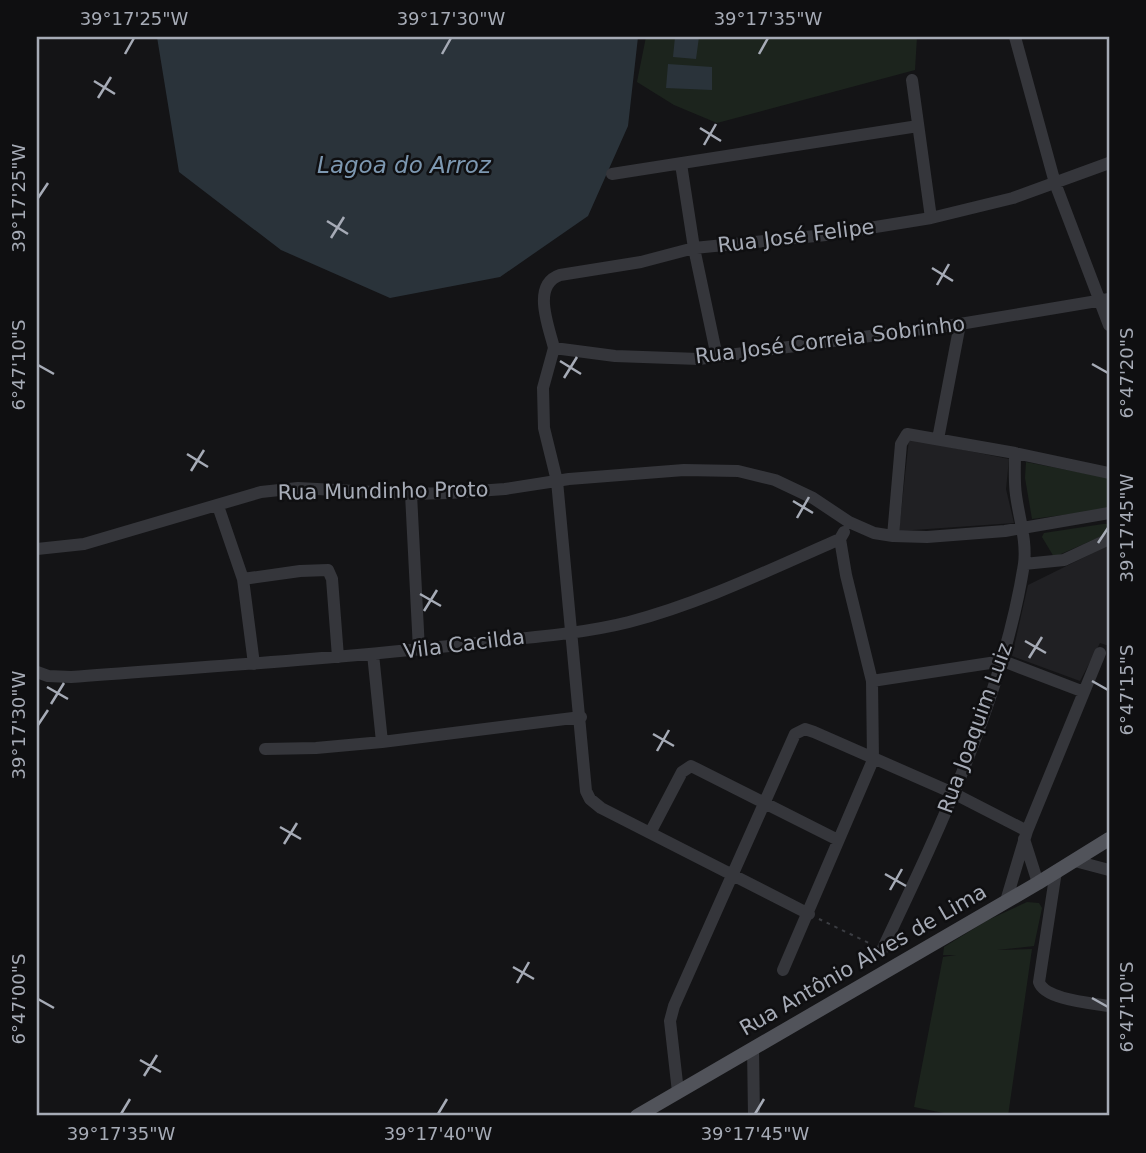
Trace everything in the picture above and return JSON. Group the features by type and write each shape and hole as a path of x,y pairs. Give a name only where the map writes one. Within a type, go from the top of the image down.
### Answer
{"main road":[{"name":"Rua Antônio Alves de Lima","path":"637,1116 1109,839"}],"street":[{"path":"1015,37 1055,183 1106,301 1109,325"},
{"path":"912,80 931,218"},
{"path":"612,174 918,126"},
{"name":"Rua José Felipe","path":"554,348 544,293 548,281 553,277 641,262 694,248 826,235 931,218 987,206 1109,163"},
{"path":"681,164 694,248 717,357"},
{"name":"Rua José Correia Sobrinho","path":"554,348 615,356 699,359 960,324 1106,301"},
{"path":"938,439 960,324"},
{"path":"554,348 543,388 544,428 556,478 586,791 590,799 601,808 809,914"},
{"path":"893,536 901,444 907,434 1109,473"},
{"name":"Rua Joaquim Luiz","path":"882,950 953,793 1003,661 1024,564 1015,484 1015,453"},
{"name":"Rua Mundinho Proto","path":"37,549 84,544 261,492 298,488 411,494 505,489 556,478 665,471 738,471 775,480 813,498 849,522 874,533 893,536 927,537 1022,528 1109,513"},
{"path":"411,494 419,650"},
{"path":"218,506 243,579 254,663"},
{"path":"783,970 873,760 872,681 846,575 841,539 849,522"},
{"name":"Vila Cacilda","path":"37,672 48,676 71,677 419,650 572,632 628,622 716,593 841,539"},
{"path":"1024,564 1064,560 1109,539"},
{"path":"243,579 323,568 328,570 332,579 338,657"},
{"path":"1006,901 1026,835 1100,653"},
{"path":"373,654 382,742"},
{"path":"872,681 1003,661 1084,692"},
{"path":"265,749 382,742 580,717"},
{"path":"678,1092 670,1021 674,1006 795,734 805,729 814,732 953,793 1026,835 1038,883"},
{"path":"650,833 682,772 688,767 700,770 838,840"},
{"path":"1075,861 1109,870"},
{"path":"1056,871 1039,982 1042,990 1056,996 1109,1006"},
{"path":"753,1048 754,1116"}],"path":[{"path":"809,914 882,950"}],"shaded area":[{"path":"646,37 917,37 915,70 717,123 674,105 637,82"},
{"path":"909,439 1009,459 1006,489 1014,523 899,531"},
{"path":"1026,462 1109,478 1109,509 1032,519 1025,478"},
{"path":"1109,524 1109,533 1054,557 1042,537 1044,533"},
{"path":"1109,545 1109,646 1100,643 1080,681 1012,656 1028,585"},
{"path":"1027,902 1039,903 1042,908 1034,946 997,950 1032,949 1008,1116 958,1116 914,1107 943,957 956,955 943,955 944,947 988,920"}],"water":[{"name":"Lagoa do Arroz","path":"157,37 638,37 628,126 588,216 500,277 390,298 281,250 179,172"},
{"path":"675,37 699,37 696,59 673,57"},
{"path":"668,64 712,67 712,90 666,88"}]}
